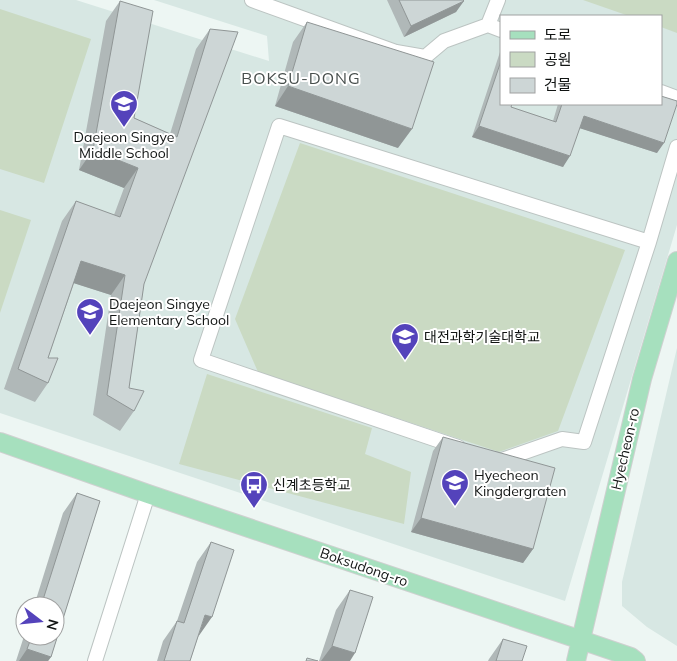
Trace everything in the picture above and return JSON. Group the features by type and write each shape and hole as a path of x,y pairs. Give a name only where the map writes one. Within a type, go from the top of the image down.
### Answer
{"main road":[{"name":"Hyecheon-ro","path":"576,661 642,378 677,261"},
{"name":"Boksudong-ro","path":"0,442 581,640"},
{"path":"581,640 631,657 636,661"}],"street":[{"path":"252,0 396,52 425,57 444,41 494,27 498,0"},
{"path":"662,92 677,98"},
{"path":"650,242 279,126 201,360 499,461 562,439 584,442 650,242 677,147"},
{"path":"95,661 148,494"}],"shaded area":[{"name":"대전과학기술대학교","path":"0,0 76,0 269,61 267,36 154,0 677,0 677,225 565,601 0,413"},
{"path":"677,348 677,646 647,627 622,606 622,582"}],"green space":[{"path":"583,0 677,0 677,33 662,27 662,15 626,15"},
{"path":"0,9 91,39 44,183 0,169"},
{"path":"300,143 625,250 558,431 499,452 258,372 235,319"},
{"path":"0,210 31,220 0,313"},
{"path":"207,374 372,428 365,454 411,472 404,524 179,464"}],"building":[{"path":"399,0 463,0 464,1 411,26"},
{"path":"120,1 153,11 134,118 177,137 210,29 238,32 144,284 129,388 144,391 134,411 107,395 125,275 81,261 48,358 58,358 48,383 18,369 76,201 120,217 138,168 93,150"},
{"path":"307,22 434,62 412,129 288,86"},
{"path":"500,64 500,105 512,105 511,107 556,122 562,105 662,105 662,96 677,101 664,143 584,116 570,156 479,126"},
{"path":"443,437 555,468 533,549 421,518"},
{"path":"77,493 100,501 65,612 65,596 44,596"},
{"path":"211,542 234,550 212,617 205,615 190,661 164,661 177,621 184,623"},
{"path":"350,590 373,597 355,653 332,646"},
{"path":"503,639 527,646 522,661 496,661"},
{"path":"28,646 54,646 51,657 27,649"},
{"path":"307,658 318,661 306,661"}],"place":[{"name":"Daejeon Singye Middle School","path":"124,128"},
{"name":"Daejeon Singye Elementary School","path":"90,336"},
{"name":"대전과학기술대학교","path":"405,361"},
{"name":"Hyecheon Kingdergraten","path":"455,507"},
{"name":"신계초등학교","path":"254,509"}],"district":[{"name":"BOKSU-DONG","path":"301,78"}]}
